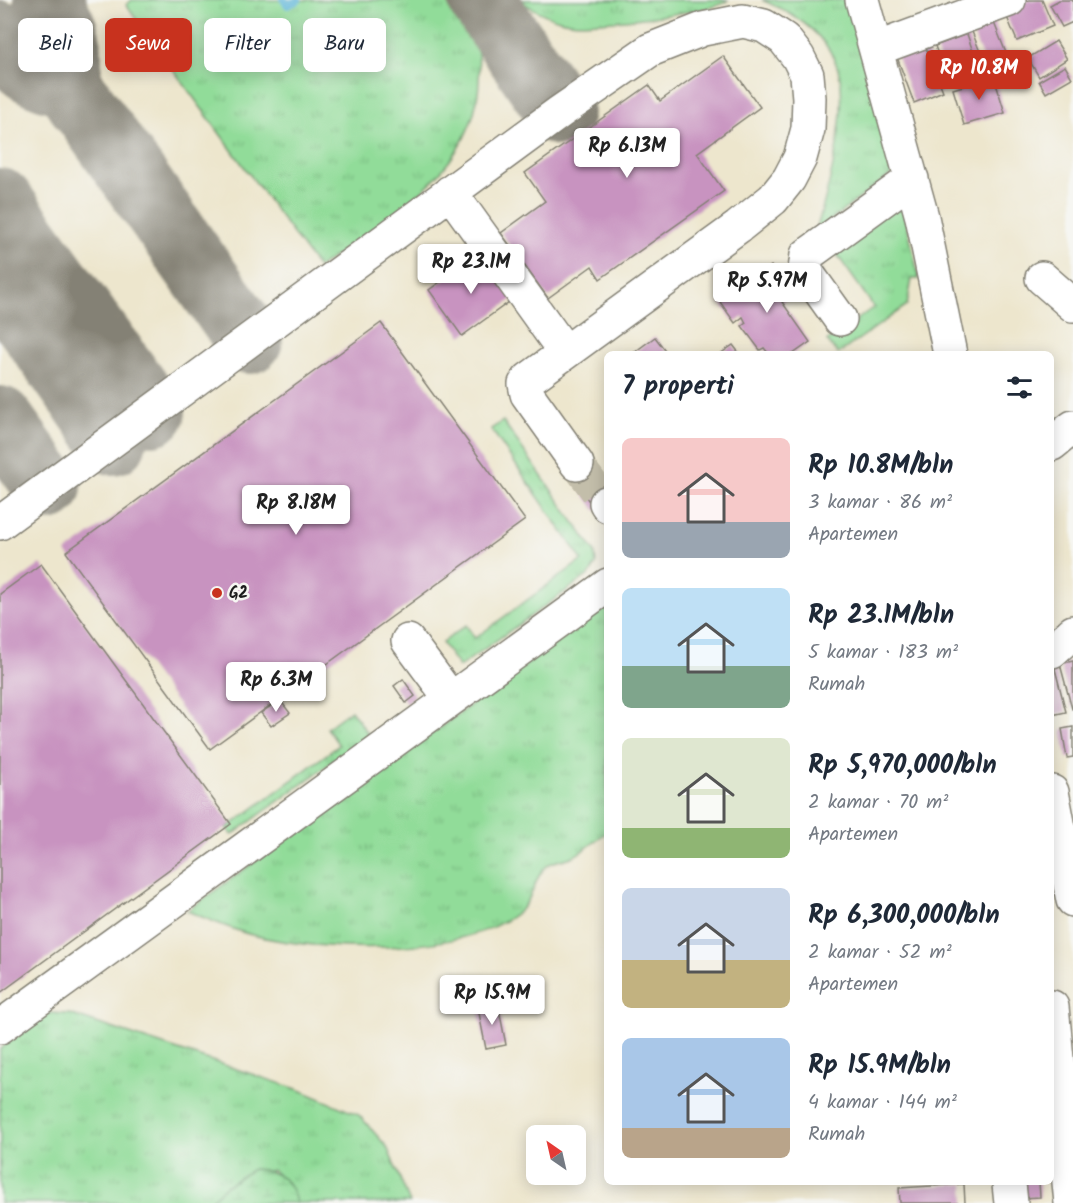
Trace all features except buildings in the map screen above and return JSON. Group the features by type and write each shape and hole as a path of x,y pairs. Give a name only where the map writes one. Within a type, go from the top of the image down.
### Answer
{"street":[{"path":"862,0 912,179 939,348"},
{"path":"876,49 1009,0"},
{"path":"0,523 450,192 632,62 677,37 703,29 743,21 764,26 784,39 798,57 807,75 808,129 800,158 789,179 773,199 525,384 525,390 577,464"},
{"path":"840,319 805,270 807,255 912,179"},
{"path":"450,192 565,352"},
{"path":"1042,278 1073,305"},
{"path":"1054,442 1073,427"},
{"path":"0,1027 604,588"},
{"path":"1054,649 1073,632"},
{"path":"408,641 451,699"},
{"path":"1054,802 1073,900"},
{"path":"1054,1048 1056,1090 1071,1203"}],"green space":[{"path":"132,0 462,0 476,40 479,66 477,102 466,133 449,161 427,186 402,208 318,268 175,72 192,72 192,18 135,18 126,5"},
{"path":"518,0 728,0 719,5 678,13 581,23 555,19"},
{"path":"762,0 851,0 897,170 816,231 831,173 839,128 841,86 838,69 833,57 818,36 786,11"},
{"path":"902,200 919,279 912,279 907,305 842,351 835,351 827,341 874,307 833,249"},
{"path":"503,421 595,552 596,564 590,574 459,667 442,643 466,625 475,638 582,560 491,429"},
{"path":"604,608 604,834 578,854 548,865 539,875 527,902 516,914 491,928 460,938 425,944 350,947 280,941 252,935 187,911"},
{"path":"351,710 369,735 232,835 227,828 339,745 327,728"},
{"path":"49,1013 69,1014 300,1090 359,1115 387,1147 410,1203 296,1203 288,1183 272,1170 226,1186 207,1203 0,1203 0,1049"},
{"path":"253,1169 275,1174 281,1178 291,1188 296,1203 207,1203 226,1186"}],"waterway":[{"path":"284,0 288,5 298,0"}],"taxiway":[{"path":"0,34 20,62 43,76 67,83 68,49 64,30 47,0"},
{"path":"482,0 560,112"},
{"path":"67,83 249,340"},
{"path":"0,202 152,412"},
{"path":"0,283 113,441"},
{"path":"0,420 48,487"}],"tunnel":[{"path":"577,464 604,500"}],"place":[{"name":"G2","path":"217,593"}]}
